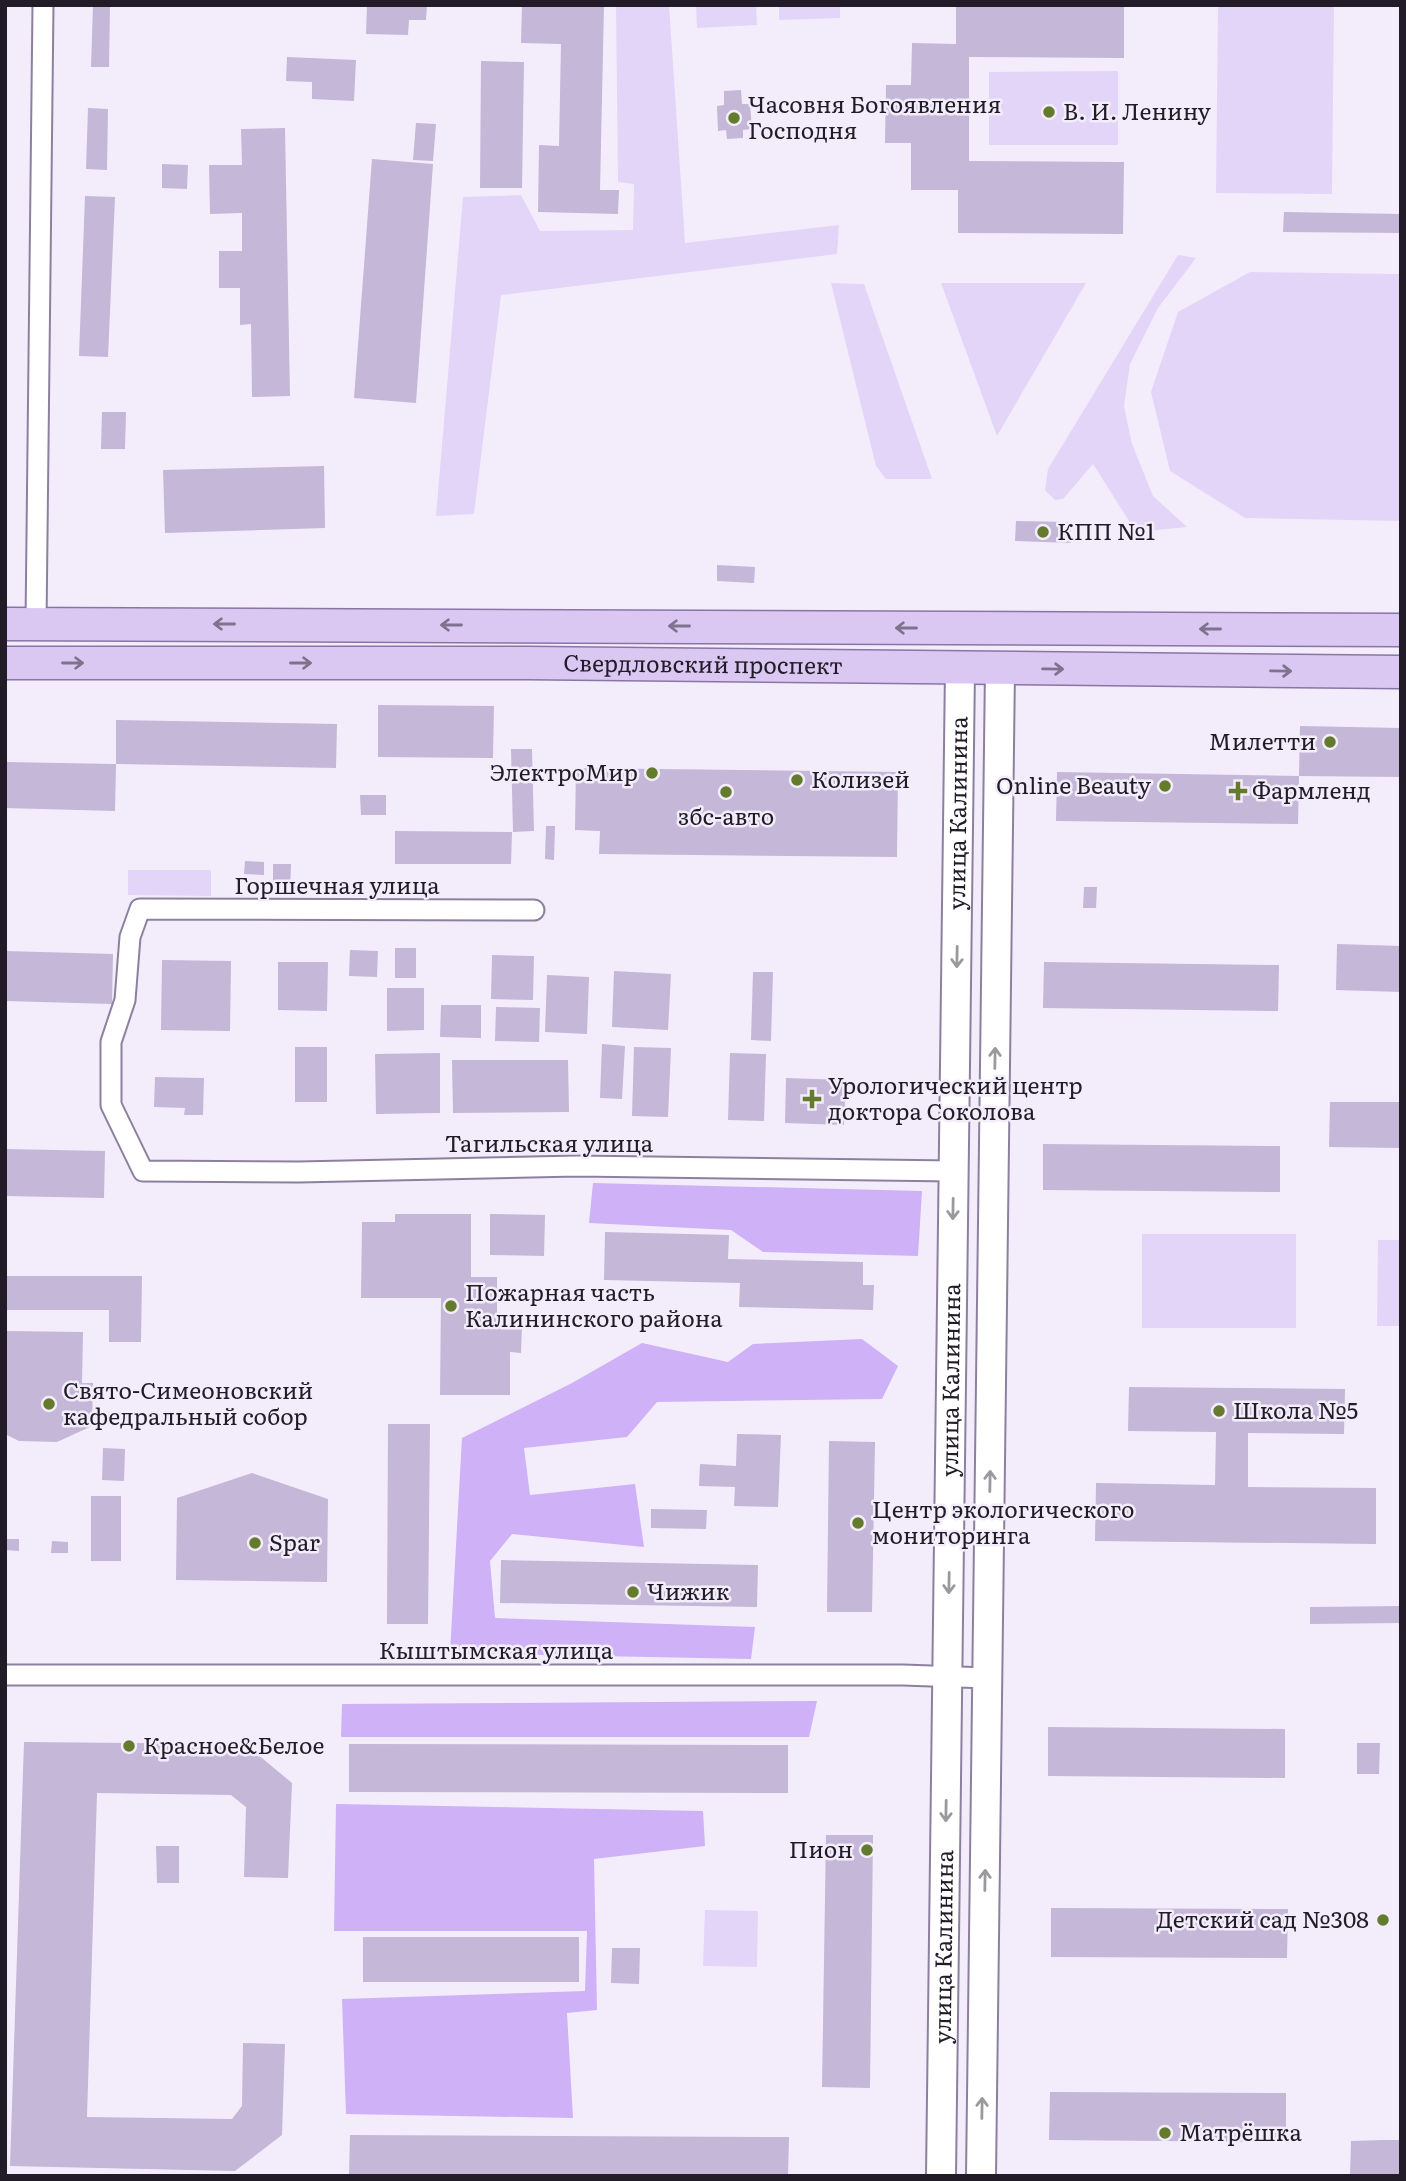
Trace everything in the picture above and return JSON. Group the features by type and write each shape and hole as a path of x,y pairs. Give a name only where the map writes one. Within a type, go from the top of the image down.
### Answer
{"main road":[{"name":"Свердловский проспект","path":"20,624 1401,630"},
{"path":"960,668 975,628"},
{"path":"975,628 1000,668"},
{"name":"Свердловский проспект","path":"5,663 528,663 1401,672"},
{"name":"улица Калинина","path":"941,2176 960,668"},
{"name":"улица Калинина","path":"981,2176 1000,668"}],"street":[{"path":"20,624 43,5"},
{"name":"Горшечная улица","path":"144,1171 111,1105 111,1042 125,1000 130,937 141,909 534,910"},
{"name":"Тагильская улица","path":"144,1171 299,1172 577,1166 954,1171"},
{"name":"Кыштымская улица","path":"5,1675 987,1678"}],"shaded area":[{"path":"616,5 669,5 685,243 839,225 837,254 501,295 474,514 436,516 463,197 521,195 540,231 633,230 634,184 618,182"},
{"path":"696,5 756,5 757,25 697,28"},
{"path":"779,5 840,5 840,18 779,20"},
{"path":"1218,5 1334,5 1332,194 1216,193"},
{"path":"1118,71 1118,145 989,145 989,72"},
{"path":"1178,255 1196,258 1158,308 1130,364 1124,406 1132,444 1153,496 1187,527 1136,532 1093,464 1063,499 1055,500 1045,490 1048,469"},
{"path":"1250,272 1401,274 1401,521 1245,518 1170,471 1151,392 1178,312"},
{"path":"831,283 864,284 932,479 886,479 876,466"},
{"path":"941,283 1086,283 997,436"},
{"path":"128,870 211,870 211,896 128,895"},
{"path":"593,1183 922,1191 918,1256 763,1252 731,1230 589,1223"},
{"path":"1142,1234 1296,1234 1296,1328 1142,1328"},
{"path":"1378,1240 1401,1240 1401,1326 1377,1326"},
{"path":"862,1339 898,1366 882,1399 657,1402 627,1437 524,1448 530,1495 635,1484 644,1547 512,1534 490,1561 495,1618 755,1627 751,1659 450,1653 462,1438 572,1383 642,1343 728,1362 753,1344"},
{"path":"817,1701 809,1737 341,1737 342,1704"},
{"path":"336,1804 703,1811 705,1846 594,1859 597,2010 567,2013 573,2118 346,2114 342,1999 585,1991 587,1931 334,1931"},
{"path":"705,1910 758,1911 757,1967 703,1966"}],"building":[{"path":"93,5 110,5 109,67 91,67"},
{"path":"367,5 427,5 426,20 409,20 408,35 366,34"},
{"path":"522,5 604,5 600,190 619,190 618,214 538,212 539,145 559,146 561,44 521,43"},
{"path":"956,5 1124,5 1124,58 969,57 969,161 1124,162 1123,234 958,233 958,190 911,190 911,143 885,143 886,85 911,85 912,43 956,44"},
{"path":"287,57 356,60 354,101 312,99 312,82 286,81"},
{"path":"481,61 524,62 522,188 480,188"},
{"name":"Часовня Богоявления Господня","path":"741,90 742,104 750,104 752,129 743,130 743,138 727,139 726,130 718,131 717,106 724,105 724,91"},
{"path":"88,108 108,109 107,170 86,169"},
{"path":"416,123 436,124 433,161 413,160"},
{"path":"285,128 290,396 252,397 251,324 240,325 240,288 219,288 219,251 242,251 242,213 210,214 209,165 242,165 241,129"},
{"path":"372,159 433,164 416,403 354,398"},
{"path":"162,164 188,165 187,189 162,188"},
{"path":"85,196 115,197 108,357 79,356"},
{"path":"1284,212 1401,214 1401,233 1283,232"},
{"path":"102,412 126,412 125,449 101,449"},
{"path":"324,466 325,528 165,533 163,470"},
{"name":"КПП №1","path":"1016,521 1071,522 1071,543 1015,541"},
{"path":"717,565 755,567 754,583 717,581"},
{"path":"378,705 494,706 493,758 378,757"},
{"path":"116,720 337,724 336,768 116,764"},
{"path":"1300,726 1401,728 1401,777 1299,776"},
{"path":"511,749 532,749 534,831 513,832"},
{"path":"5,762 116,764 115,811 5,808"},
{"path":"576,768 898,772 897,857 599,854 600,831 575,830"},
{"path":"1057,772 1299,776 1298,824 1056,821"},
{"path":"360,795 386,795 386,815 361,815"},
{"path":"546,826 555,826 554,860 545,859"},
{"path":"395,831 512,832 511,864 395,864"},
{"path":"245,861 264,862 264,875 244,874"},
{"path":"273,864 291,864 290,893 273,893"},
{"path":"1084,887 1097,887 1096,908 1083,908"},
{"path":"1337,944 1401,946 1401,992 1336,990"},
{"path":"395,948 416,948 416,978 395,978"},
{"path":"350,950 378,951 377,977 349,976"},
{"path":"5,951 113,954 112,1004 5,1001"},
{"path":"492,955 534,956 533,1000 491,999"},
{"path":"162,960 231,961 230,1031 161,1030"},
{"path":"278,962 328,962 327,1011 278,1010"},
{"path":"1044,962 1279,965 1278,1011 1043,1008"},
{"path":"614,971 671,974 668,1030 612,1027"},
{"path":"753,972 773,972 771,1041 751,1040"},
{"path":"547,975 589,977 587,1034 545,1032"},
{"path":"387,988 424,988 424,1030 387,1031"},
{"path":"441,1005 481,1005 481,1038 440,1037"},
{"path":"496,1007 540,1008 539,1042 495,1041"},
{"path":"602,1044 625,1046 622,1099 600,1098"},
{"path":"295,1047 327,1047 327,1102 295,1102"},
{"path":"634,1047 671,1048 668,1117 632,1116"},
{"path":"440,1053 440,1113 376,1114 375,1054"},
{"path":"730,1053 766,1054 764,1121 728,1120"},
{"path":"452,1060 568,1060 569,1112 453,1113"},
{"path":"155,1077 204,1078 203,1115 184,1115 185,1108 154,1107"},
{"path":"786,1078 846,1080 844,1125 785,1123"},
{"path":"1330,1102 1401,1102 1401,1148 1329,1147"},
{"path":"1043,1144 1280,1146 1280,1192 1043,1190"},
{"path":"5,1149 105,1151 104,1198 5,1196"},
{"path":"395,1214 471,1214 471,1277 497,1277 497,1326 522,1326 521,1353 510,1352 510,1395 440,1395 441,1298 361,1298 362,1222 395,1222"},
{"path":"490,1214 545,1215 544,1256 490,1255"},
{"path":"605,1232 729,1235 728,1259 863,1262 863,1285 874,1285 873,1310 739,1307 740,1283 604,1280"},
{"path":"5,1276 142,1276 141,1342 109,1342 109,1310 5,1310"},
{"name":"Свято-Симеоновский кафедральный собор","path":"5,1331 83,1332 82,1383 93,1383 92,1426 57,1442 19,1441 5,1434"},
{"path":"1129,1387 1345,1389 1344,1434 1248,1433 1248,1487 1376,1488 1376,1544 1095,1541 1096,1483 1215,1485 1216,1432 1128,1431"},
{"path":"388,1424 430,1424 428,1624 387,1624"},
{"path":"737,1434 781,1435 778,1507 734,1506 735,1487 699,1486 700,1464 736,1466"},
{"path":"829,1441 875,1442 872,1612 827,1612"},
{"path":"103,1448 125,1449 124,1481 102,1480"},
{"path":"252,1473 328,1499 327,1582 176,1580 177,1498"},
{"path":"91,1496 121,1496 121,1561 91,1561"},
{"path":"651,1509 707,1510 706,1529 651,1528"},
{"path":"5,1539 19,1539 19,1551 5,1550"},
{"path":"52,1541 68,1542 68,1553 51,1553"},
{"path":"501,1560 758,1565 757,1607 500,1603"},
{"path":"1401,1606 1401,1623 1310,1624 1310,1607"},
{"path":"1048,1727 1285,1729 1285,1778 1048,1776"},
{"path":"24,1742 245,1744 292,1783 288,1878 244,1877 246,1807 231,1795 97,1793 87,2117 232,2119 242,2106 243,2043 285,2044 282,2135 235,2171 10,2166"},
{"path":"1357,1743 1380,1743 1379,1774 1357,1774"},
{"path":"349,1744 788,1745 788,1793 349,1792"},
{"path":"826,1835 873,1835 870,2088 822,2087"},
{"path":"156,1846 179,1846 179,1883 157,1883"},
{"path":"1051,1908 1288,1909 1287,1958 1051,1957"},
{"path":"363,1937 579,1937 579,1982 363,1982"},
{"path":"612,1948 640,1948 639,1984 611,1983"},
{"path":"1050,2092 1286,2093 1286,2142 1049,2140"},
{"path":"350,2135 789,2137 788,2176 349,2176"},
{"path":"1401,2140 1401,2176 1350,2176 1351,2141"}],"place":[{"name":"В. И. Ленину","path":"1049,112"},
{"name":"Часовня Богоявления Господня","path":"734,118"},
{"name":"КПП №1","path":"1043,532"},
{"name":"Милетти","path":"1330,742"},
{"name":"ЭлектроМир","path":"652,773"},
{"name":"Колизей","path":"797,780"},
{"name":"Online Beauty","path":"1165,786"},
{"name":"Фармленд","path":"1238,791"},
{"name":"збс-авто","path":"726,792"},
{"name":"Урологический центр доктора Соколова","path":"812,1099"},
{"name":"Пожарная часть Калининского района","path":"451,1306"},
{"name":"Свято-Симеоновский кафедральный собор","path":"49,1404"},
{"name":"Школа №5","path":"1219,1411"},
{"name":"Центр экологического мониторинга","path":"858,1523"},
{"name":"Spar","path":"255,1543"},
{"name":"Чижик","path":"633,1592"},
{"name":"Красное&Белое","path":"129,1746"},
{"name":"Пион","path":"867,1850"},
{"name":"Детский сад №308","path":"1383,1920"},
{"name":"Матрёшка","path":"1165,2133"}]}
